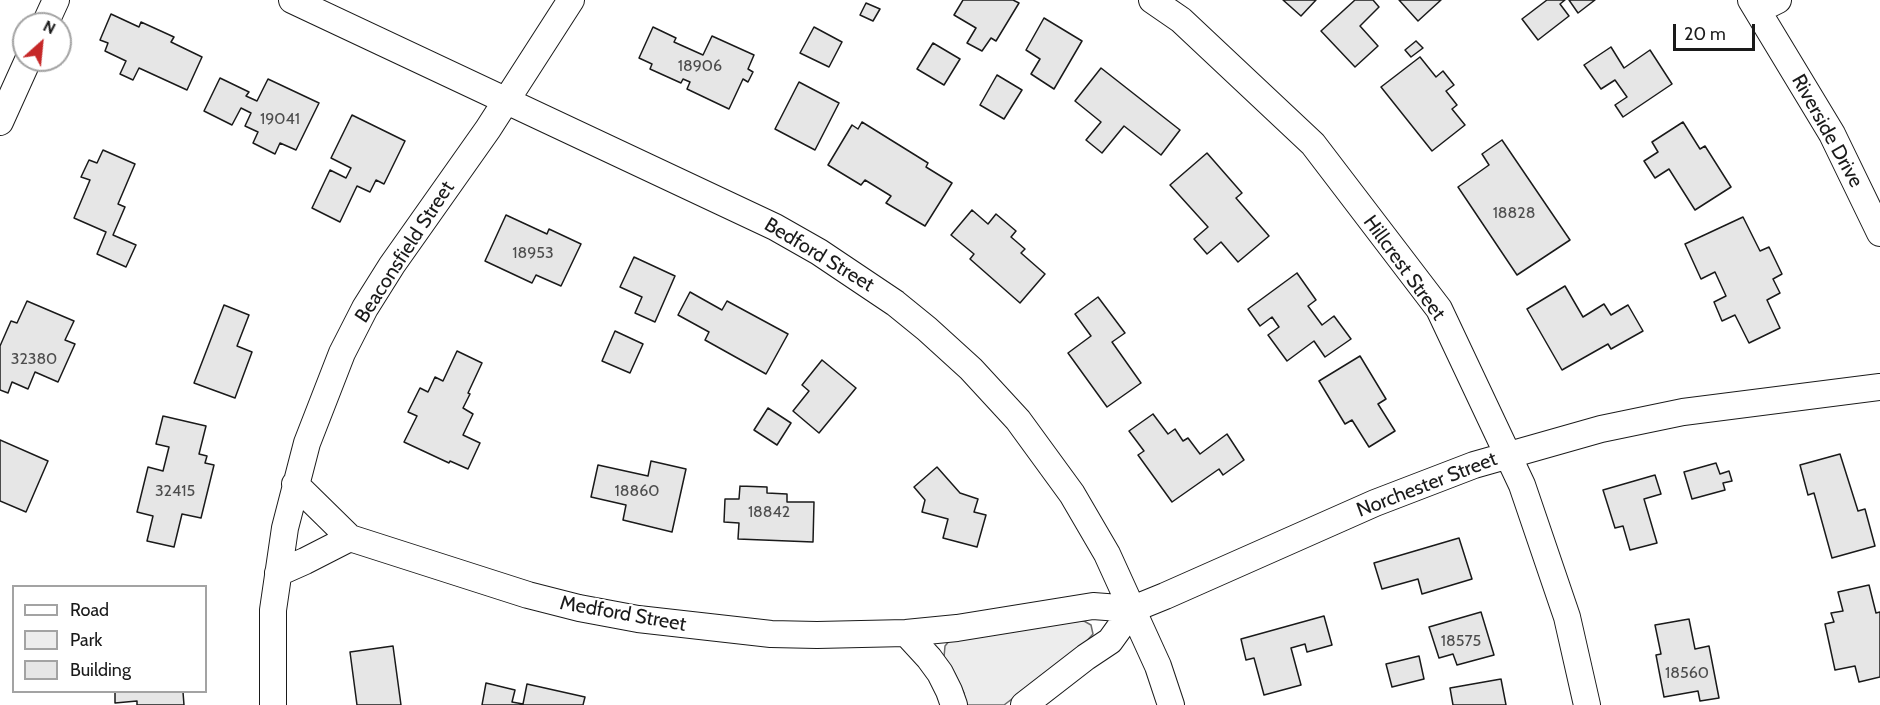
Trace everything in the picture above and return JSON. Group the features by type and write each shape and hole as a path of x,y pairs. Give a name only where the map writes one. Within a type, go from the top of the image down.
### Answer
{"street":[{"name":"Bedford Street","path":"292,0 775,227 864,281 927,328 979,378 1018,420 1072,494 1107,554 1133,609 1158,666 1171,705"},
{"name":"Beaconsfield Street","path":"273,705 273,610 285,528 295,484 320,407 342,353 365,308 392,265 507,100 571,0"},
{"name":"Hillcrest Street","path":"1152,0 1181,20 1312,144 1438,309 1522,485 1567,617 1587,705"},
{"name":"Riverside Drive","path":"1762,3 1832,134 1880,233"},
{"path":"0,122 23,72"},
{"name":"Norchester Street","path":"1133,609 1375,503 1508,454 1601,429 1683,412 1880,387"},
{"name":"Medford Street","path":"295,484 350,538 528,595 579,608 638,619 771,634 817,635 906,633 1005,622 1093,606 1133,609"},
{"path":"278,573 350,538"},
{"path":"1024,705 1110,641 1133,609"},
{"path":"906,633 940,673 954,705"}],"green space":[{"path":"1084,621 1091,625 1093,634 1084,644 1004,705 966,705 964,693 944,657 945,646 950,640"}],"building":[{"path":"963,0 1013,0 1019,3 996,41 991,38 982,51 967,43 976,28 954,15"},
{"path":"1283,0 1316,0 1301,16"},
{"path":"1355,0 1373,0 1379,7 1360,26 1378,46 1355,67 1321,31"},
{"path":"1399,0 1441,0 1418,21"},
{"path":"1547,0 1565,0 1560,4 1569,16 1538,40 1522,19"},
{"path":"1569,0 1595,0 1578,13"},
{"path":"866,3 880,9 873,21 860,15"},
{"path":"111,14 139,27 141,22 174,37 171,42 202,57 187,90 139,68 133,80 120,74 126,61 105,51 108,43 100,40"},
{"path":"1044,18 1082,41 1054,89 1031,74 1040,59 1026,50"},
{"path":"653,27 676,38 674,42 703,55 712,36 754,55 748,69 753,72 748,82 743,79 729,109 687,89 690,82 683,79 681,83 650,69 652,64 639,58"},
{"path":"814,27 842,42 829,67 800,53"},
{"path":"1416,41 1423,48 1411,57 1405,50"},
{"path":"933,43 960,59 944,85 917,69"},
{"path":"1611,47 1624,68 1650,50 1672,84 1623,117 1615,105 1627,97 1615,80 1601,89 1584,65"},
{"path":"1420,57 1436,77 1443,71 1454,85 1446,91 1457,105 1452,109 1465,125 1432,151 1381,87"},
{"path":"1101,68 1180,130 1161,155 1124,126 1102,153 1086,140 1101,122 1075,101"},
{"path":"997,75 1022,90 1004,119 980,105"},
{"path":"220,78 249,92 246,96 257,101 268,79 319,103 296,150 280,143 275,154 253,143 258,132 245,126 251,113 241,108 232,125 204,111"},
{"path":"799,82 839,103 815,150 775,129"},
{"path":"352,115 405,141 384,184 376,180 370,192 357,186 340,222 312,208 330,170 346,178 351,168 331,158"},
{"path":"862,122 928,163 926,167 952,183 925,226 886,203 891,196 865,180 861,185 828,165 852,125 858,129"},
{"path":"1683,122 1700,149 1705,146 1731,187 1695,210 1669,169 1655,178 1644,161 1658,152 1652,142"},
{"path":"1502,140 1570,240 1517,275 1458,187 1489,165 1482,154"},
{"path":"103,150 135,164 118,204 125,207 113,235 136,245 126,267 97,254 106,232 74,218 90,180 81,177 89,160 97,163"},
{"path":"1207,153 1242,193 1236,198 1269,236 1238,262 1221,242 1207,254 1194,239 1208,227 1170,185"},
{"path":"972,210 988,224 996,214 1016,231 1011,237 1025,249 1021,253 1045,274 1020,303 970,259 974,254 951,235"},
{"path":"506,215 547,234 549,229 581,244 561,286 536,275 532,283 485,261"},
{"path":"1743,217 1760,251 1769,247 1782,274 1773,279 1780,293 1767,300 1780,328 1749,343 1735,315 1722,321 1714,302 1726,296 1715,272 1701,279 1685,244"},
{"path":"634,257 675,276 655,322 635,313 642,297 620,287"},
{"path":"1297,273 1316,300 1308,306 1322,325 1334,316 1351,339 1325,357 1314,341 1287,361 1268,335 1279,327 1272,317 1260,326 1248,309"},
{"path":"1565,286 1583,317 1604,304 1611,315 1628,305 1643,331 1611,349 1608,344 1562,370 1527,309"},
{"path":"690,292 722,310 727,301 788,334 766,374 705,340 709,332 678,315"},
{"path":"1098,297 1125,333 1112,342 1141,383 1107,407 1068,353 1091,336 1075,314"},
{"path":"27,301 74,321 65,340 75,344 58,382 35,372 28,389 12,382 8,393 0,390 0,346 11,321 17,323"},
{"path":"224,305 249,315 237,346 252,352 235,398 194,383"},
{"path":"615,331 643,344 630,373 602,361"},
{"path":"457,351 482,363 463,408 473,414 463,435 480,443 468,469 450,461 449,463 404,442 417,416 408,412 420,388 428,392 435,377 443,381"},
{"path":"1360,356 1386,399 1378,404 1395,431 1369,447 1352,420 1345,424 1319,381"},
{"path":"822,360 856,388 819,433 793,411 809,391 802,385"},
{"path":"768,408 791,423 777,445 754,430"},
{"path":"1153,414 1168,434 1175,429 1183,441 1188,438 1200,454 1227,434 1244,460 1223,475 1219,469 1172,502 1138,455 1144,451 1129,431"},
{"path":"163,416 206,426 199,454 207,456 205,463 214,465 201,518 182,514 174,547 147,541 153,516 137,512 148,467 163,471 169,447 156,444"},
{"path":"0,440 48,461 26,512 0,501"},
{"path":"1840,454 1858,511 1865,509 1875,546 1832,558 1814,493 1808,495 1800,465"},
{"path":"651,461 686,469 672,532 623,520 626,505 591,497 598,465 648,476"},
{"path":"1716,463 1720,474 1729,471 1732,481 1723,483 1725,490 1692,499 1684,472"},
{"path":"937,467 960,493 978,499 974,512 986,515 977,547 943,538 948,519 922,512 925,500 914,487"},
{"path":"1655,475 1661,494 1644,499 1657,543 1630,550 1623,526 1615,528 1603,490"},
{"path":"740,486 767,487 767,493 787,494 787,502 814,502 813,542 738,539 739,523 724,522 725,499 739,499"},
{"path":"1459,538 1472,579 1422,594 1418,579 1382,589 1374,563"},
{"path":"1869,585 1876,613 1880,612 1880,677 1859,682 1855,666 1835,670 1825,624 1834,622 1831,613 1843,611 1838,592"},
{"path":"1481,612 1494,655 1457,665 1453,654 1439,658 1429,627"},
{"path":"1324,616 1332,645 1307,652 1305,644 1291,648 1301,685 1264,695 1254,658 1246,660 1241,639"},
{"path":"1689,619 1695,649 1709,646 1719,698 1700,701 1698,691 1664,697 1656,655 1661,654 1655,625"},
{"path":"393,646 401,705 357,705 350,652"},
{"path":"1419,656 1424,679 1392,687 1386,664"},
{"path":"1501,679 1506,705 1453,705 1450,688"},
{"path":"486,683 515,690 512,702 523,704 527,684 585,697 583,705 482,705"},
{"path":"115,693 183,693 184,705 137,705 137,701 115,703"}]}
